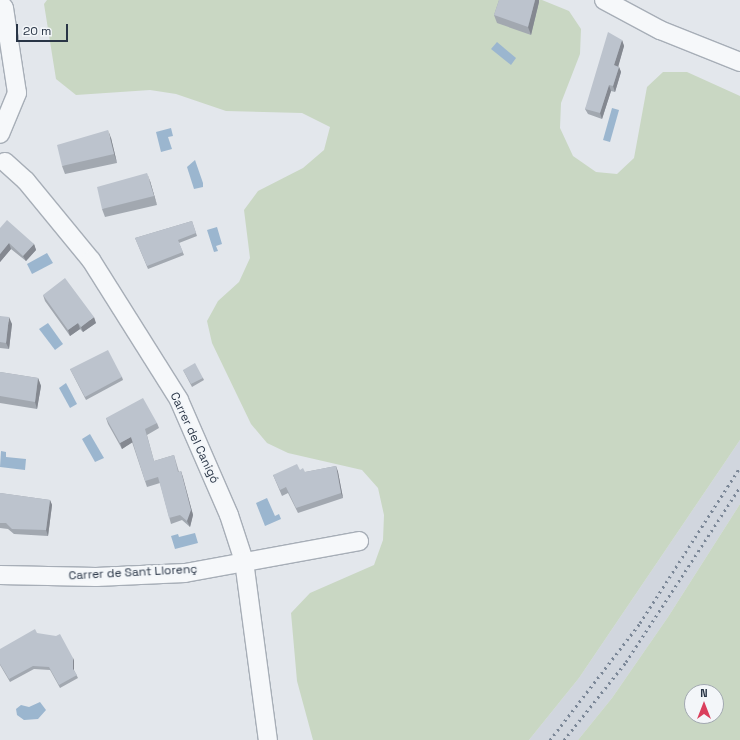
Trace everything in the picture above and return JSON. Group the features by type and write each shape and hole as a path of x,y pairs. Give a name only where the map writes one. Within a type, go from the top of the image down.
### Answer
{"street":[{"path":"604,0 660,30 740,62"},
{"path":"0,3 4,8 17,93 0,134"},
{"path":"0,141 7,150 2,164"},
{"name":"Carrer del Canigó","path":"2,164 26,181 91,260 179,400 229,515 244,561 268,740"},
{"name":"Carrer de Sant Llorenç","path":"0,575 96,577 185,572 360,541"}],"shaded area":[{"path":"740,440 740,504 668,617 612,698 578,740 529,740 579,678"}],"green space":[{"path":"47,0 542,0 569,11 581,29 580,54 561,103 560,128 573,156 596,172 617,174 634,158 647,87 663,72 687,72 740,96 740,440 579,678 529,740 313,740 297,681 291,613 310,593 374,565 383,540 384,515 378,488 362,470 288,453 267,443 251,424 212,343 207,321 218,301 239,282 250,258 244,210 258,191 303,168 324,150 330,127 302,113 226,111 176,94 150,90 76,95 56,79 44,4"},
{"path":"740,504 740,740 578,740 612,698 668,617"}],"water":[{"path":"497,42 516,58 511,65 491,49"},
{"path":"612,108 619,110 610,142 603,140"},
{"path":"171,128 173,136 168,137 172,149 161,152 156,132"},
{"path":"195,160 203,187 194,189 187,167"},
{"path":"217,227 222,244 216,246 218,251 214,252 207,230"},
{"path":"47,253 53,263 32,274 27,264"},
{"path":"48,323 63,344 55,350 39,329"},
{"path":"66,383 77,404 70,408 59,388"},
{"path":"90,434 104,458 95,462 82,439"},
{"path":"1,451 6,452 6,457 26,459 25,470 0,467"},
{"path":"267,498 275,516 279,514 281,519 265,526 256,503"},
{"path":"195,533 198,543 175,549 171,536 178,534 179,537"},
{"path":"40,702 46,710 38,719 24,720 17,715 16,709 21,705 29,707"}],"building":[{"path":"499,0 535,0 528,27 494,15"},
{"path":"608,32 622,40 614,65 619,67 613,86 609,85 600,113 585,109"},
{"path":"108,130 114,154 62,166 57,145"},
{"path":"147,173 154,196 102,209 97,187"},
{"path":"7,220 34,244 23,256 9,243 0,254 0,228"},
{"path":"192,221 196,233 178,240 183,252 147,266 135,238"},
{"path":"65,278 94,317 81,327 78,323 68,330 43,295"},
{"path":"0,316 9,317 6,343 0,342"},
{"path":"108,350 122,377 85,397 70,369"},
{"path":"195,363 203,378 191,384 183,370"},
{"path":"0,372 38,378 35,402 0,396"},
{"path":"143,398 157,423 145,429 154,461 174,455 178,472 181,471 191,510 187,521 180,515 169,518 158,477 145,481 131,437 120,443 106,418"},
{"path":"297,464 300,470 303,468 305,472 336,466 341,493 296,508 286,487 280,490 273,475"},
{"path":"0,493 50,500 46,530 12,529 6,523 0,523"},
{"path":"35,629 37,633 56,636 60,634 73,658 73,669 77,675 59,685 49,667 33,666 9,679 0,664 0,649"}],"railway":[{"path":"550,740 640,623 740,467"},
{"path":"564,740 626,662 740,487"}]}
